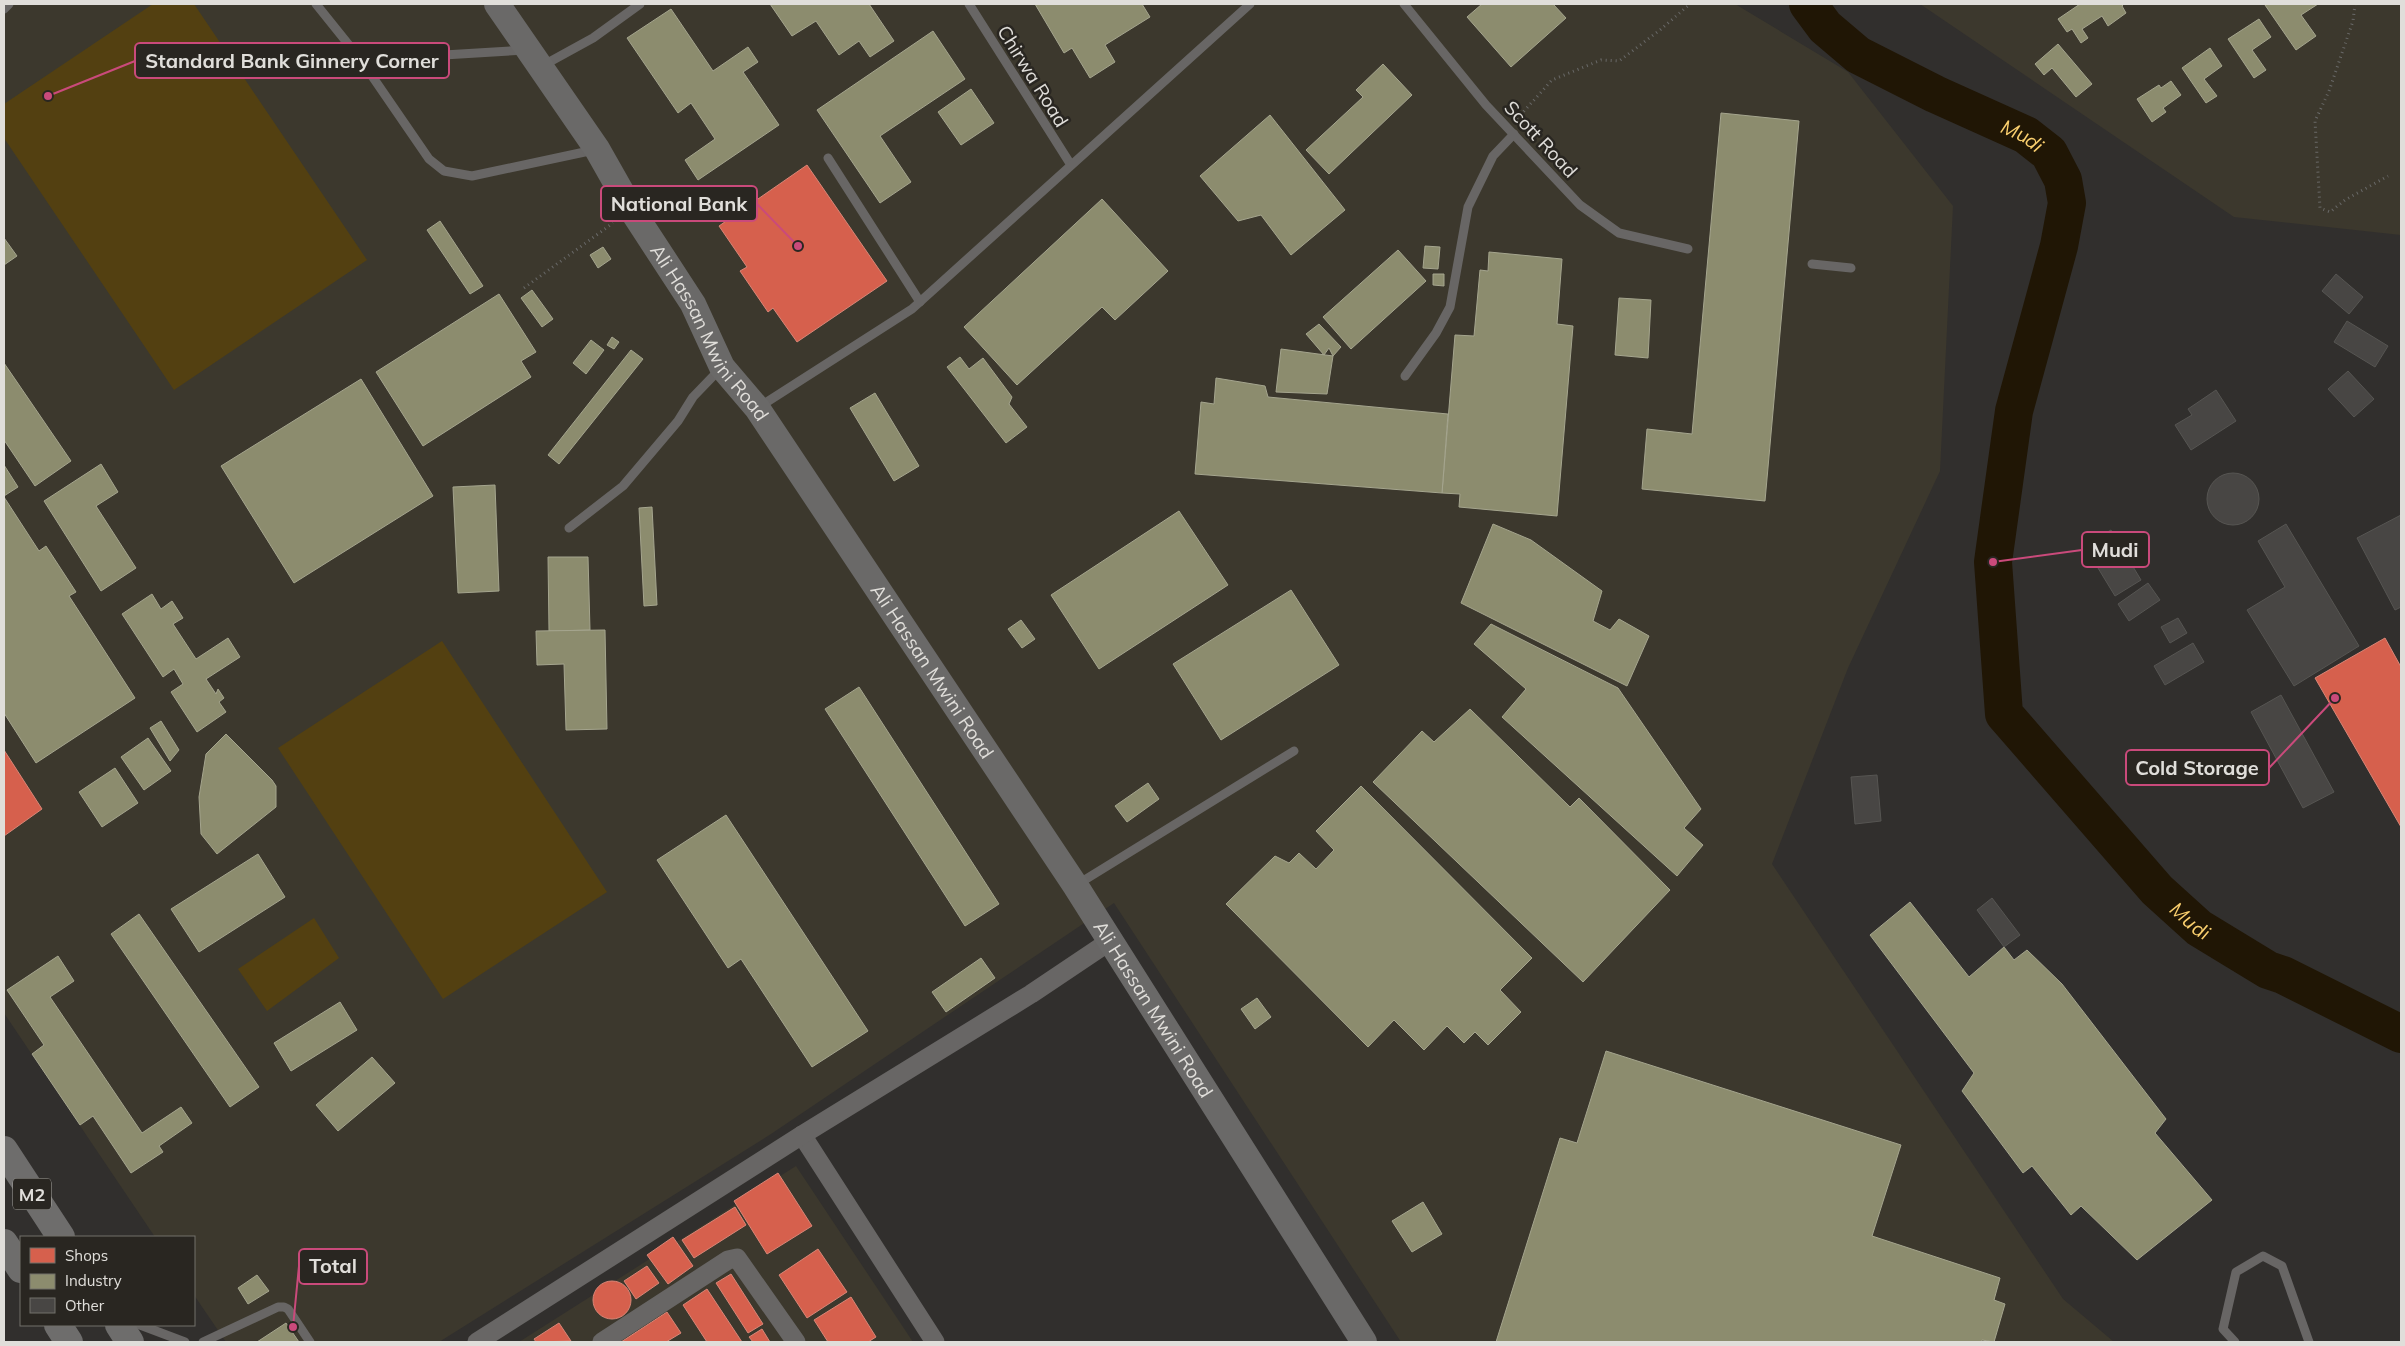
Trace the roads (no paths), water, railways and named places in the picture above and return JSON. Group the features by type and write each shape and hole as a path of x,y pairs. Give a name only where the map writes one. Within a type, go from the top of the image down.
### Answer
{"highway":[{"name":"M2","path":"4,1150 60,1236"},
{"path":"4,1243 20,1267"},
{"path":"59,1326 69,1342"},
{"path":"120,1326 130,1342"}],"main road":[{"name":"Ali Hassan Mwini Road","path":"497,4 597,149 632,209 693,304 722,367 757,408 1075,886 1362,1342"}],"street":[{"path":"477,1342 802,1135 1031,994 1110,940"},
{"path":"802,1135 936,1342"},
{"path":"602,1342 728,1260 737,1258 796,1342"}],"lane":[{"path":"4,9 9,4"},
{"path":"316,4 361,60 429,159 444,171 472,176 597,149"},
{"path":"361,60 534,59 593,38 640,4"},
{"name":"Chirwa Road","path":"968,4 1070,165"},
{"path":"757,408 912,309 1250,4"},
{"name":"Scott Road","path":"1404,4 1486,105 1580,205 1619,233 1688,248"},
{"path":"1406,376 1436,333 1450,307 1468,207 1493,156 1511,131"},
{"path":"828,158 920,302"},
{"path":"1812,264 1851,268"},
{"path":"569,528 623,486 678,421 693,397 722,367"},
{"path":"1075,886 1294,751"},
{"path":"2235,1342 2223,1329 2236,1272 2263,1256 2282,1266 2309,1342"},
{"path":"203,1342 278,1307 288,1309 310,1342"},
{"path":"143,1326 185,1342"}],"waterway":[{"name":"Mudi","path":"1808,4 1825,27 1858,55 1935,94 2026,135 2049,153 2063,180 2067,203 2059,246 2014,411 1993,562 2004,714 2157,890 2199,928 2268,970 2283,975 2401,1034"}],"place":[{"name":"Standard Bank Ginnery Corner","path":"48,96"},
{"name":"National Bank","path":"798,246"},
{"name":"Mudi","path":"1993,562"},
{"name":"Cold Storage","path":"2335,698"},
{"name":"Total","path":"293,1327"}]}
